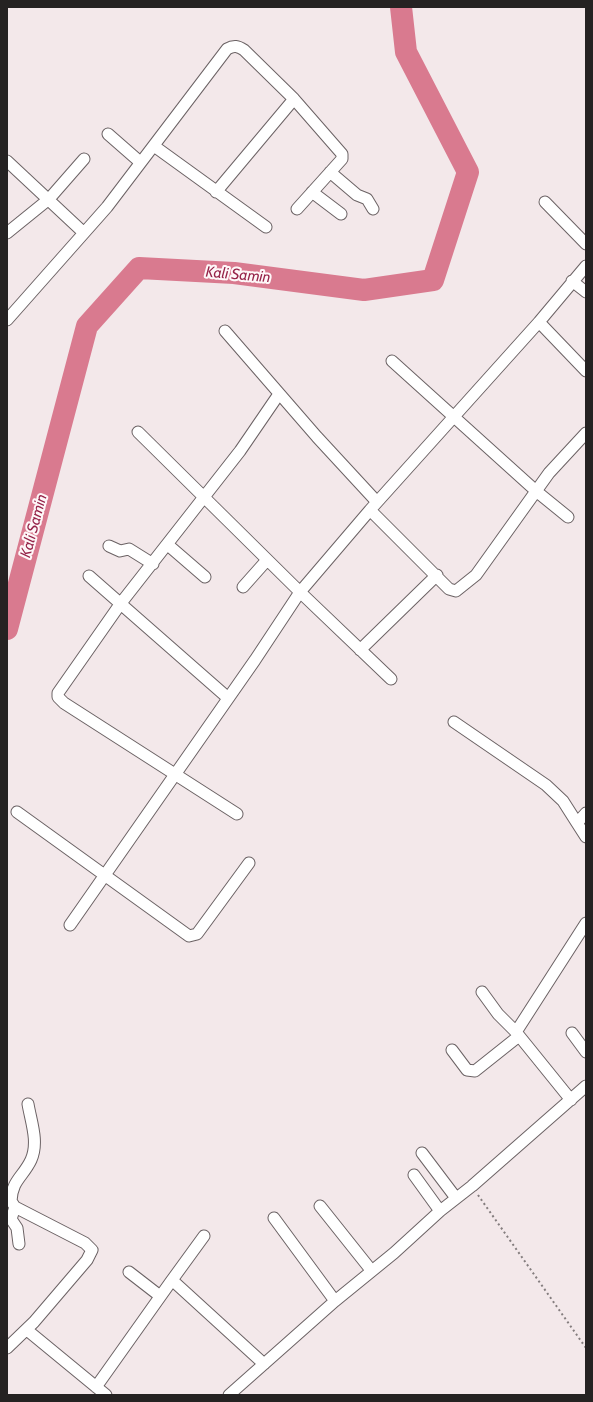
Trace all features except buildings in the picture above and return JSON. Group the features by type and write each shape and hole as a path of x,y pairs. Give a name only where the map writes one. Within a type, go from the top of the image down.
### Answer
{"street":[{"path":"7,320 107,207 140,162 231,47 237,46 244,50 294,99 342,154 342,159 297,209"},
{"path":"216,192 294,99"},
{"path":"108,134 140,162"},
{"path":"154,146 266,227"},
{"path":"7,233 49,199 84,159"},
{"path":"7,161 84,233"},
{"path":"330,172 357,195 367,199 372,209"},
{"path":"312,192 340,214"},
{"path":"545,202 586,244"},
{"path":"70,925 300,592 374,506 539,322 586,266"},
{"path":"572,281 586,292"},
{"path":"539,322 586,370"},
{"path":"225,331 374,506 449,589 454,591 459,590 471,581 523,512 536,491 568,452 586,433"},
{"path":"392,361 536,491 568,517"},
{"path":"237,814 189,781 175,775 64,703 58,697 59,689 121,603 204,499 279,394"},
{"path":"138,432 204,499 391,679"},
{"path":"168,545 204,577"},
{"path":"109,546 120,551 129,549 153,564"},
{"path":"243,587 267,560"},
{"path":"360,650 437,575"},
{"path":"89,576 228,698"},
{"path":"454,722 546,785 563,801 586,837"},
{"path":"17,812 189,936 194,936 204,926 249,863"},
{"path":"577,823 586,813"},
{"path":"452,1050 467,1070 475,1071 518,1034 586,923"},
{"path":"482,992 498,1014 518,1034 571,1100"},
{"path":"572,1033 586,1052"},
{"path":"229,1395 371,1270 394,1253 440,1211 472,1186 586,1086"},
{"path":"7,1348 20,1334 26,1330 88,1260 92,1250 85,1243 15,1207 11,1201 13,1186 31,1159 35,1136 28,1104"},
{"path":"422,1152 456,1198"},
{"path":"414,1175 440,1211"},
{"path":"320,1206 371,1270"},
{"path":"15,1207 11,1219 17,1228 19,1244"},
{"path":"274,1218 335,1302"},
{"path":"96,1387 204,1236"},
{"path":"129,1272 160,1296"},
{"path":"172,1280 264,1364"},
{"path":"26,1330 106,1395"}],"path":[{"path":"472,1186 586,1348"}],"waterway":[{"name":"Kali Samin","path":"7,629 87,326 139,268 234,273 364,290 433,280 468,172 406,52 401,7"}]}
